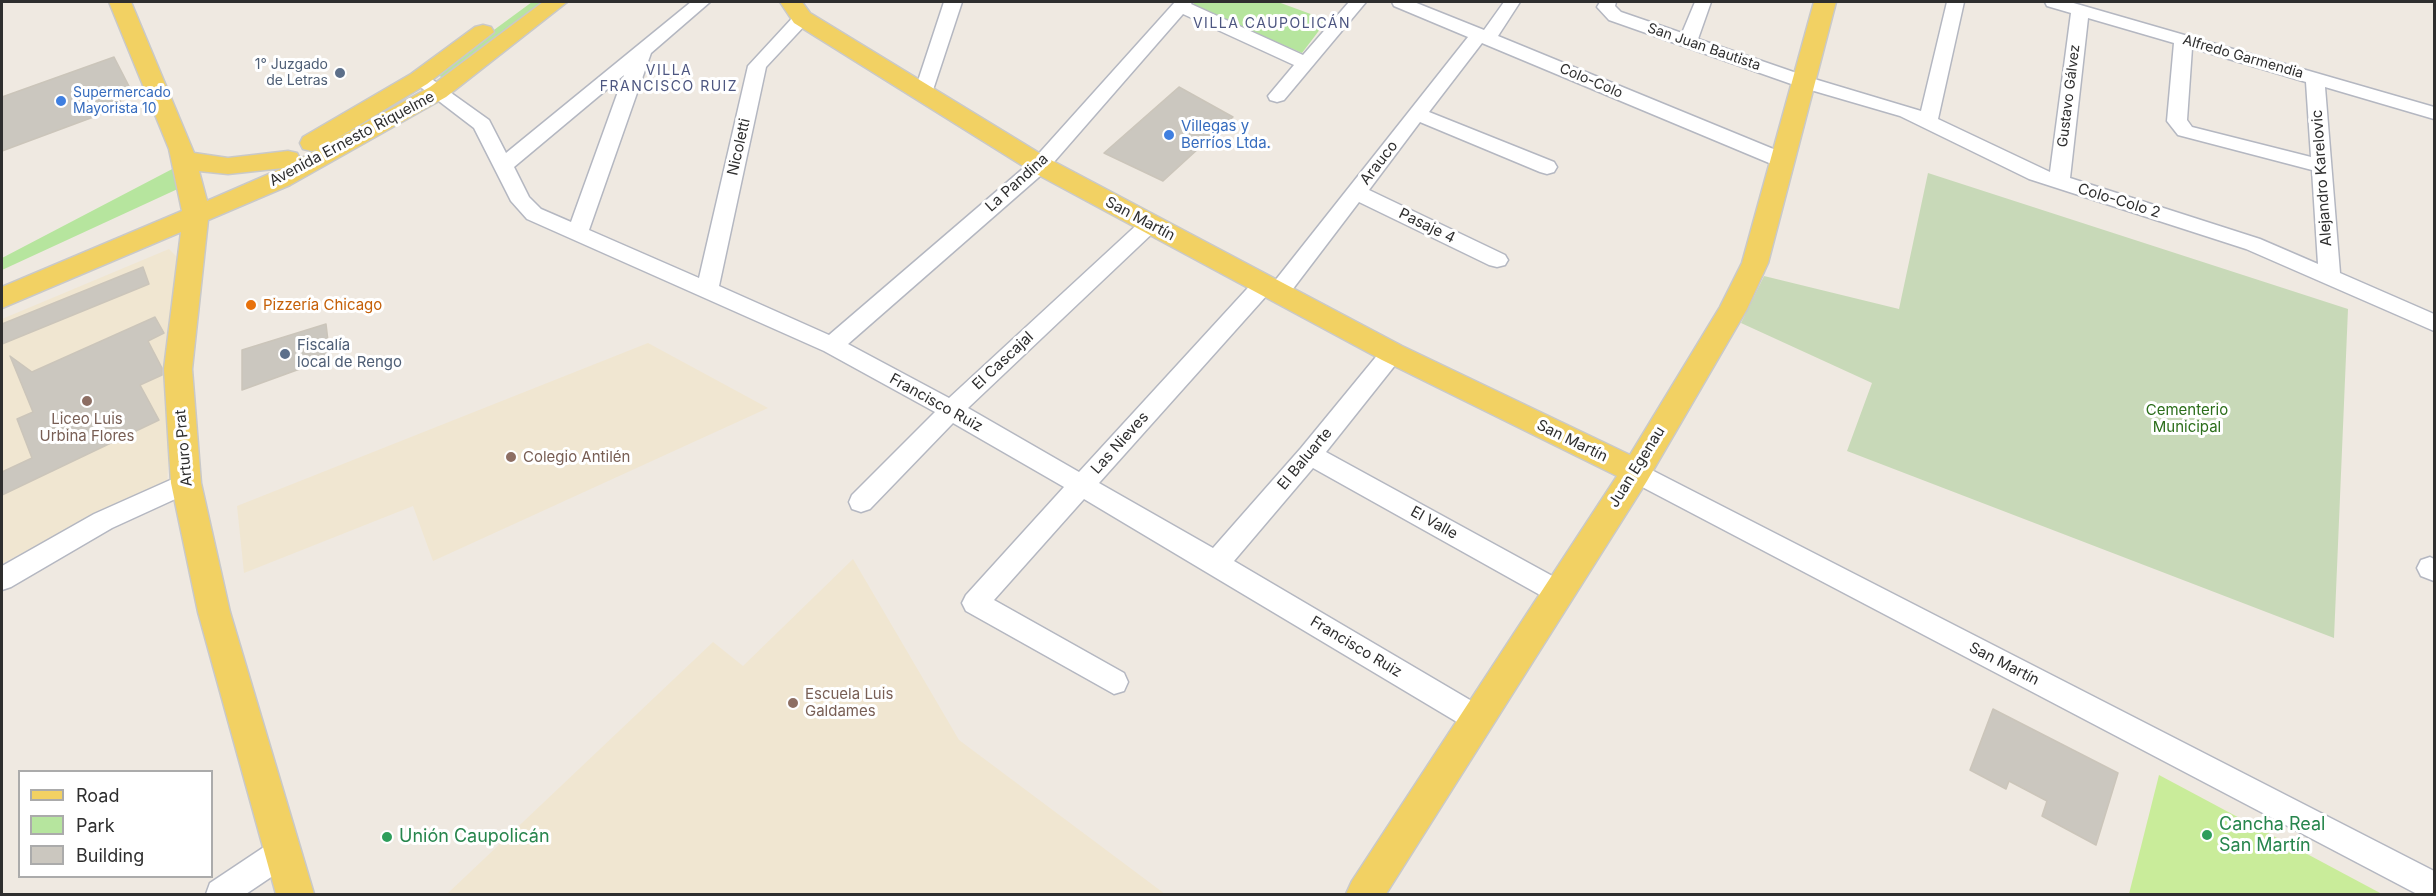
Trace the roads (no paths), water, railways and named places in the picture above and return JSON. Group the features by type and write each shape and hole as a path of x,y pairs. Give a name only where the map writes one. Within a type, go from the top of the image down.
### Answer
{"main road":[{"name":"Arturo Prat","path":"120,2 184,159 194,208 192,259 178,369 186,483 214,612 281,853 295,894"},
{"name":"Avenida Ernesto Riquelme","path":"194,208 389,122 524,2"},
{"name":"Avenida Ernesto Riquelme","path":"429,86 556,2"},
{"name":"Juan Egenau","path":"1365,894 1636,472 1733,309 1755,263 1825,2"},
{"name":"San Martín","path":"796,10 923,93 1040,165 1149,225 1392,353 1636,472"},
{"path":"184,159 205,164 285,169"},
{"path":"192,259 238,210 285,169"},
{"path":"2,277 194,208"},
{"path":"2,297 194,208"}],"street":[{"path":"504,165 701,2"},
{"path":"923,93 953,2"},
{"path":"1277,96 1358,2"},
{"name":"Colo-Colo","path":"1400,2 1781,160"},
{"name":"Arauco","path":"1271,288 1356,192 1417,114 1512,2"},
{"path":"1688,40 1704,2"},
{"path":"1928,121 1956,2"},
{"name":"Alfredo Garmendia","path":"2053,2 2434,113"},
{"path":"1183,4 1306,63"},
{"name":"La Pandina","path":"832,345 1040,165 1183,4"},
{"name":"San Juan Bautista","path":"1607,4 1615,16 1804,82"},
{"name":"Nicoletti","path":"707,292 758,66 796,10"},
{"name":"Gustavo Gálvez","path":"2059,182 2079,10"},
{"path":"2183,40 2177,121 2185,130 2199,136 2321,166"},
{"path":"577,234 642,52"},
{"name":"Alejandro Karelovic","path":"2315,78 2330,278"},
{"name":"Colo-Colo 2","path":"1804,82 1890,106 1928,121 2017,166 2059,182 2231,236 2434,323"},
{"name":"Francisco Ruiz","path":"429,86 482,124 520,201 534,214 832,345 951,410 1216,563 1477,719"},
{"path":"1417,114 1547,168"},
{"name":"Pasaje 4","path":"1356,192 1497,260"},
{"name":"El Cascajal","path":"861,502 951,410 1149,225"},
{"name":"Las Nieves","path":"1114,682 975,603 1081,486 1271,288"},
{"name":"El Baluarte","path":"1216,563 1310,455 1392,353"},
{"name":"El Valle","path":"1310,455 1558,592"},
{"name":"San Martín","path":"1636,472 2434,887"},
{"path":"2,579 103,521 186,483"},
{"path":"221,894 281,853"}],"place":[{"name":"1° Juzgado de Letras","path":"340,73"},
{"name":"Supermercado Mayorista 10","path":"61,101"},
{"name":"Villegas y Berríos Ltda.","path":"1169,135"},
{"name":"Pizzería Chicago","path":"251,305"},
{"name":"Fiscalía local de Rengo","path":"285,354"},
{"name":"Liceo Luis Urbina Flores","path":"87,401"},
{"name":"Colegio Antilén","path":"511,457"},
{"name":"Escuela Luis Galdames","path":"793,703"},
{"name":"Cancha Real San Martín","path":"2207,835"},
{"name":"Unión Caupolicán","path":"387,837"}],"district":[{"name":"VILLA CAUPOLICÁN","path":"1272,24"},
{"name":"VILLA FRANCISCO RUIZ","path":"669,80"}],"park label":[{"name":"Cementerio Municipal","path":"2187,418"}]}
